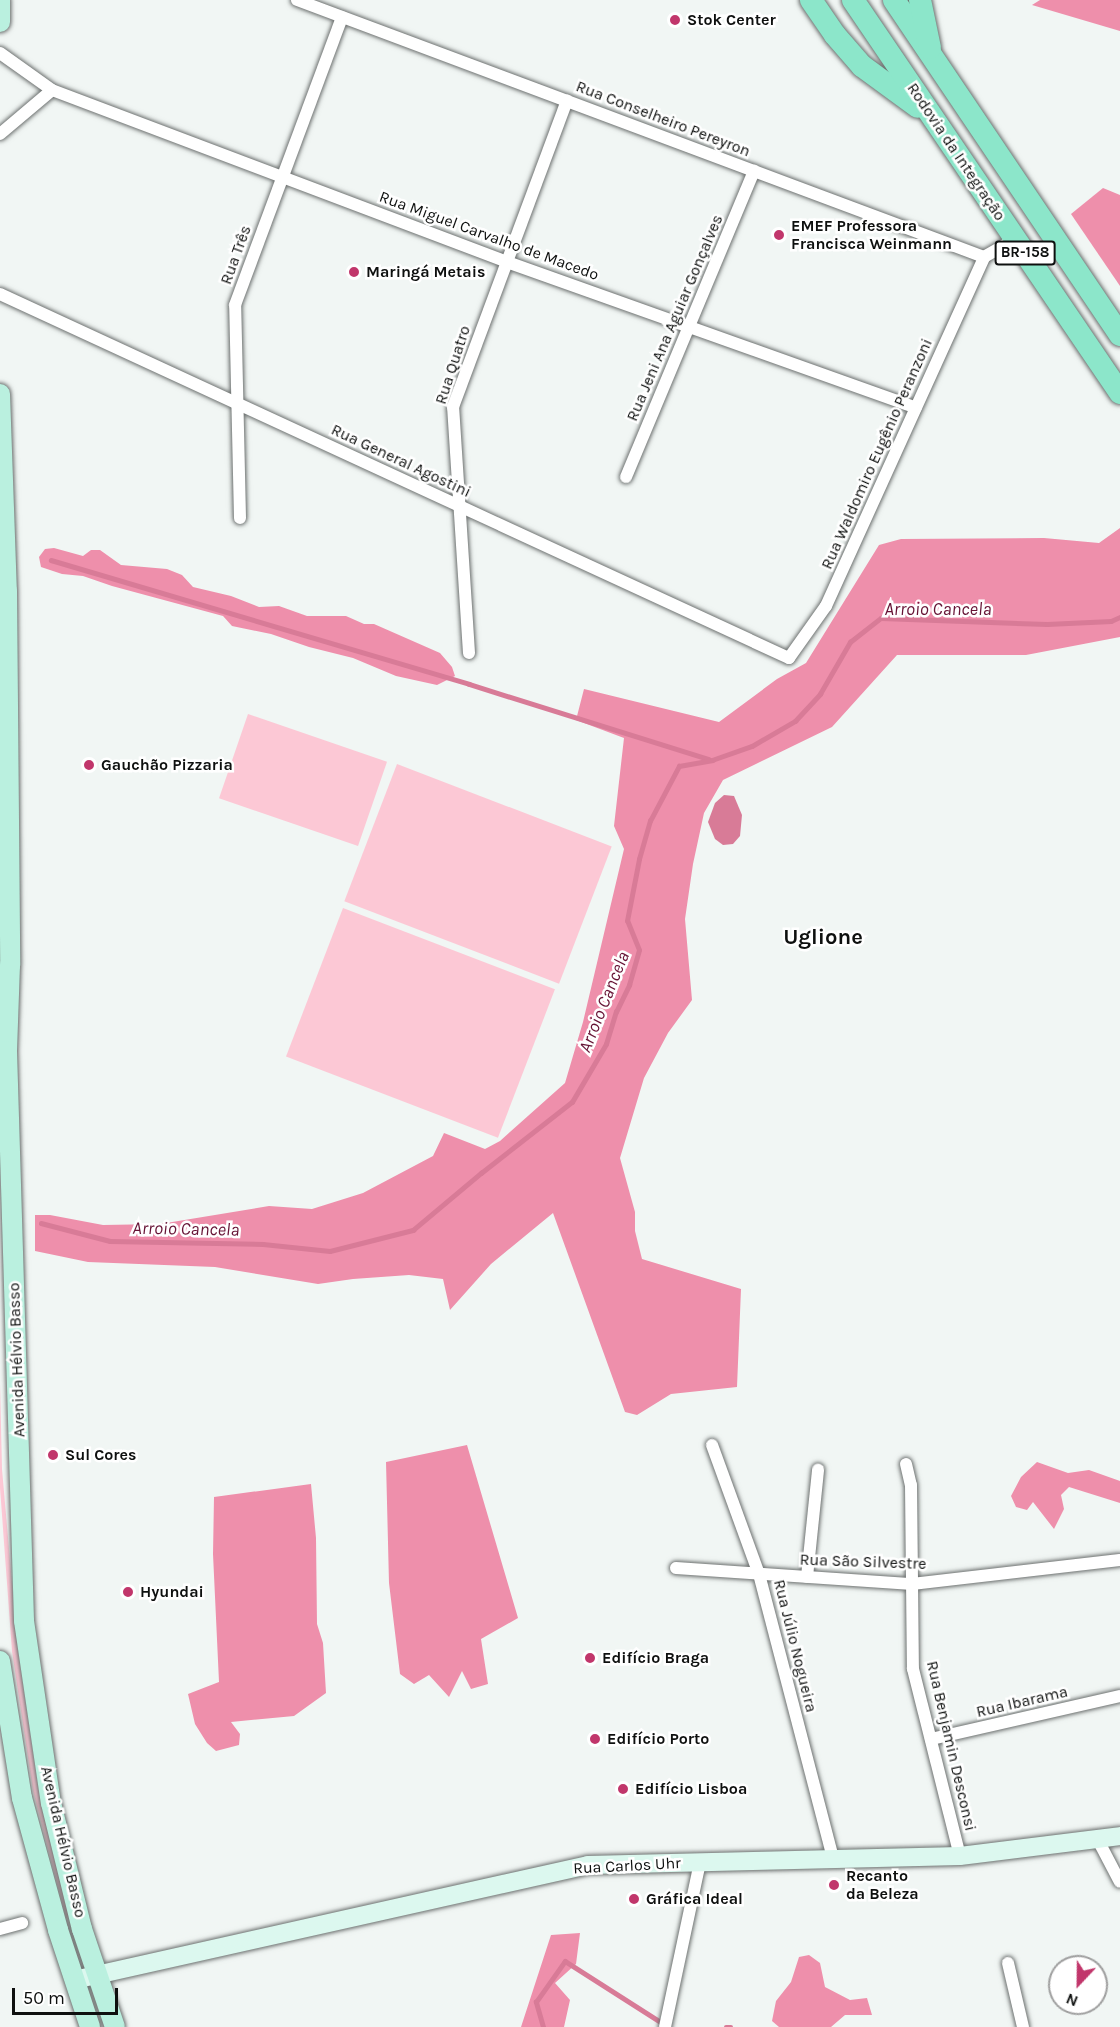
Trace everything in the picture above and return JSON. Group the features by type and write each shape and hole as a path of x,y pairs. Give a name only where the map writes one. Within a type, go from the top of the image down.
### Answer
{"highway":[{"name":"BR-158","path":"811,0 835,35 862,66 929,114"},
{"name":"Rodovia da Integração","path":"853,0 1120,393"},
{"name":"Rodovia da Integração","path":"894,0 1120,335"},
{"name":"BR-158","path":"920,0 933,61"}],"main road":[{"path":"0,0 0,22"},
{"name":"Avenida Hélvio Basso","path":"0,394 5,970 24,1621 51,1803 96,1975 116,2027"},
{"name":"Avenida Hélvio Basso","path":"0,1661 22,1798 74,1980 90,2027"}],"street":[{"name":"Rua Conselheiro Pereyron","path":"297,0 984,257"},
{"name":"Rua Três","path":"240,518 235,305 342,17"},
{"name":"Rua Miguel Carvalho de Macedo","path":"0,53 52,90 507,262 916,408"},
{"path":"0,134 52,90"},
{"name":"Rua Quatro","path":"469,653 453,407 567,101"},
{"name":"Rua Jeni Ana Aguiar Gonçalves","path":"626,477 754,171"},
{"path":"984,257 1015,239"},
{"name":"Rua Waldomiro Eugênio Peranzoni","path":"789,658 826,606 984,257"},
{"name":"Rua General Agostini","path":"0,294 789,658"},
{"name":"Rua Júlio Nogueira","path":"712,1445 759,1574 833,1859"},
{"name":"Rua Benjamin Desconsi","path":"906,1464 911,1485 913,1669 960,1856"},
{"path":"807,1577 818,1470"},
{"name":"Rua São Silvestre","path":"676,1568 912,1584 1120,1560"},
{"name":"Rua Ibarama","path":"931,1739 1120,1696"},
{"name":"Rua Carlos Uhr","path":"74,1980 588,1865 960,1856 1120,1836"},
{"path":"1098,1840 1120,1882"},
{"path":"665,2027 700,1862"},
{"path":"0,1929 22,1923"},
{"path":"1008,1963 1023,2027"}],"shaded area":[{"path":"1040,0 1120,0 1120,31 1032,5"},
{"path":"1103,188 1120,195 1120,286 1071,214"},
{"path":"1120,528 1120,637 1026,655 897,655 832,727 723,780 704,813 693,864 685,919 692,1000 668,1033 644,1078 620,1158 635,1212 635,1231 642,1259 741,1289 737,1387 671,1394 637,1415 625,1412 553,1213 491,1264 450,1310 443,1279 409,1275 318,1284 215,1267 88,1262 35,1251 35,1215 50,1215 103,1225 160,1224 269,1206 312,1209 363,1193 433,1156 444,1133 485,1149 500,1141 565,1083 583,1022 624,849 614,826 624,738 576,720 584,689 719,722 777,679 806,663 879,545 901,539 1044,538 1099,543"},
{"path":"54,548 83,556 91,550 100,550 121,565 167,569 182,575 193,587 231,596 259,607 279,606 307,616 346,616 364,624 374,624 440,653 452,667 455,676 437,685 396,676 353,658 309,647 271,634 232,626 223,616 83,576 62,574 41,567 39,557 45,549"},
{"path":"248,714 387,762 358,846 219,798"},
{"path":"397,764 612,846 559,984 344,901"},
{"path":"724,795 734,796 742,815 740,836 733,844 723,845 715,839 708,822 715,803"},
{"path":"343,908 555,989 498,1138 286,1056"},
{"path":"0,1383 2,1469 18,1652 38,1788 69,1917 66,1918 33,1791 12,1651 0,1488"},
{"path":"467,1445 518,1618 481,1639 488,1684 471,1689 462,1671 449,1697 429,1675 414,1684 400,1674 389,1583 386,1462"},
{"path":"1037,1462 1068,1473 1089,1470 1120,1481 1120,1503 1069,1487 1061,1495 1064,1509 1054,1529 1033,1502 1027,1510 1016,1507 1011,1496 1021,1477"},
{"path":"311,1484 316,1538 317,1624 323,1643 326,1693 294,1716 231,1722 240,1734 239,1745 216,1751 207,1743 195,1724 188,1694 219,1682 213,1554 214,1497"},
{"path":"580,1933 576,1964 555,1983 570,2000 564,2027 521,2027 551,1935"},
{"path":"809,1955 820,1963 825,1987 850,2000 867,1998 872,2015 845,2015 831,2027 779,2027 772,2021 776,2001 791,1982 799,1957"}],"waterway":[{"path":"51,560 469,684 709,759"},
{"name":"Arroio Cancela","path":"41,1223 110,1241 263,1244 330,1251 413,1230 572,1102 606,1044 616,1012 629,985 639,950 627,921 639,859 650,821 679,766 712,760 752,746 795,721 820,694 850,642 881,618 1047,624 1111,621 1120,617"},
{"path":"543,2027 536,2002 565,1961 664,2024"},
{"path":"726,2027 731,2027"}],"place":[{"name":"Stok Center","path":"675,20"},
{"name":"EMEF Professora Francisca Weinmann","path":"779,235"},
{"name":"Maringá Metais","path":"354,272"},
{"name":"Gauchão Pizzaria","path":"89,765"},
{"name":"Sul Cores","path":"53,1455"},
{"name":"Hyundai","path":"128,1592"},
{"name":"Edifício Braga","path":"590,1658"},
{"name":"Edifício Porto","path":"595,1739"},
{"name":"Edifício Lisboa","path":"623,1789"},
{"name":"Recanto da Beleza","path":"834,1885"},
{"name":"Gráfica Ideal","path":"634,1899"}],"district":[{"name":"Uglione","path":"823,938"}]}
